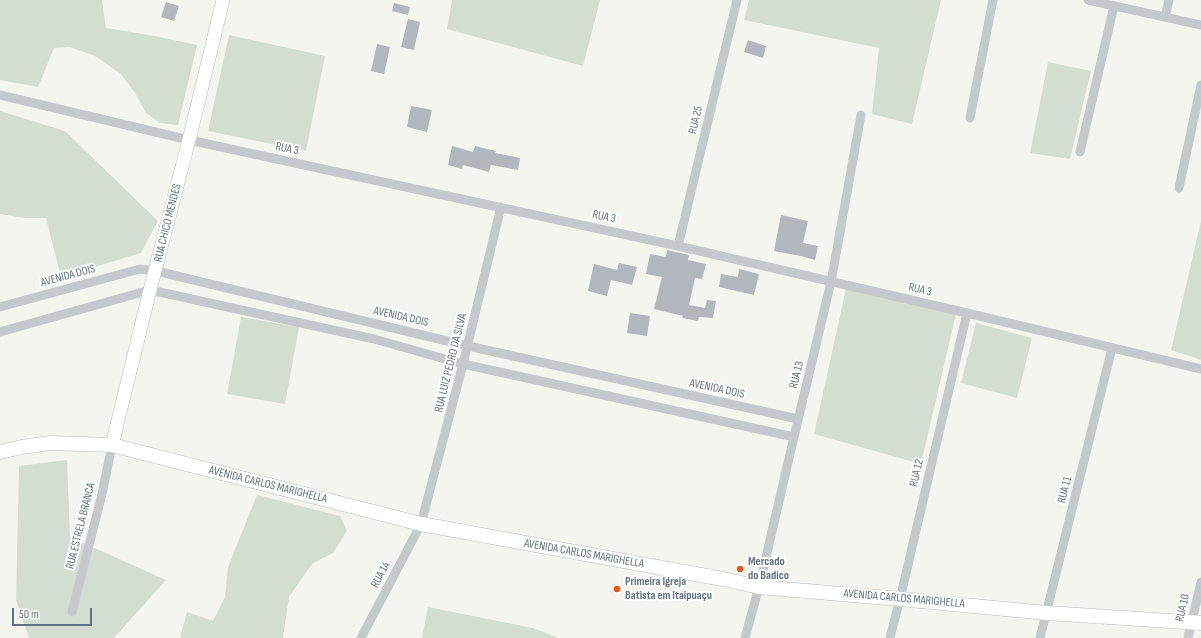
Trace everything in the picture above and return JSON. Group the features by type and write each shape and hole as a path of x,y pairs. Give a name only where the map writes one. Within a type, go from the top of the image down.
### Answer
{"main road":[{"name":"RUA CHICO MENDES","path":"112,445 223,0"},
{"name":"AVENIDA CARLOS MARIGHELLA","path":"0,452 22,447 50,444 112,445 421,524 759,587 1047,613 1196,623"}],"street":[{"name":"RUA 25","path":"678,246 737,0"},
{"path":"970,118 993,0"},
{"path":"1088,0 1201,25"},
{"path":"1165,17 1168,0"},
{"path":"1080,152 1114,6"},
{"path":"1179,188 1201,85"},
{"name":"RUA 3","path":"0,95 189,140 678,246 1201,369"},
{"name":"RUA 13","path":"745,638 759,587 831,282 861,115"},
{"name":"RUA LUIZ PEDRO DA SILVA","path":"421,524 468,346 501,207"},
{"name":"AVENIDA DOIS","path":"0,307 140,269 156,271 468,346 798,419"},
{"path":"0,332 150,290 374,339 463,364 794,437"},
{"name":"RUA 12","path":"890,638 967,313"},
{"name":"RUA 11","path":"1040,638 1112,348"},
{"name":"RUA ESTRELA BRANCA","path":"72,612 102,494 112,445"},
{"name":"RUA 14","path":"361,638 421,524"},
{"name":"RUA 10","path":"1188,638 1196,623 1201,582"}],"shaded area":[{"path":"0,0 102,0 106,28 197,45 178,125 160,123 146,113 135,93 121,74 95,56 70,47 54,48 38,87 0,80"},
{"path":"452,0 600,0 583,66 447,29"},
{"path":"749,0 941,0 912,124 872,114 879,48 744,20"},
{"path":"229,35 325,56 306,151 208,131"},
{"path":"1048,62 1091,71 1070,159 1030,153"},
{"path":"0,111 65,131 158,221 141,253 61,277 46,218 25,218 0,214"},
{"path":"1201,221 1201,360 1171,350"},
{"path":"846,289 956,314 921,464 814,434"},
{"path":"241,317 299,327 285,404 227,394"},
{"path":"976,323 1032,338 1017,398 961,383"},
{"path":"67,460 70,537 166,580 114,638 29,638 16,600 19,466"},
{"path":"257,495 340,516 347,531 333,553 312,564 289,597 283,638 180,638 187,612 213,621 225,597 228,567"},
{"path":"428,607 533,628 558,638 422,638"}],"building":[{"path":"166,2 179,6 174,21 161,17"},
{"path":"394,3 410,7 408,15 392,11"},
{"path":"408,19 420,22 414,50 401,47"},
{"path":"748,40 766,46 763,58 744,52"},
{"path":"377,44 390,47 384,74 371,71"},
{"path":"411,106 432,110 427,132 407,127"},
{"path":"452,146 473,152 475,146 496,151 495,153 520,158 518,170 491,165 489,172 463,165 462,169 448,165"},
{"path":"781,215 808,221 803,243 818,246 815,260 774,251"},
{"path":"667,250 689,255 688,260 706,264 702,279 695,278 689,305 705,308 707,300 716,301 713,318 699,317 698,321 682,318 683,316 654,309 662,277 646,274 650,254 666,257"},
{"path":"619,263 637,267 632,285 611,280 607,296 588,291 594,264 617,270"},
{"path":"739,269 759,274 754,295 719,287 721,274 738,277"},
{"path":"630,313 650,316 647,336 627,333"}],"place":[{"name":"Mercado do Badico","path":"740,569"},
{"name":"Primeira Igreja Batista em Itaipuaçu","path":"617,589"}]}
